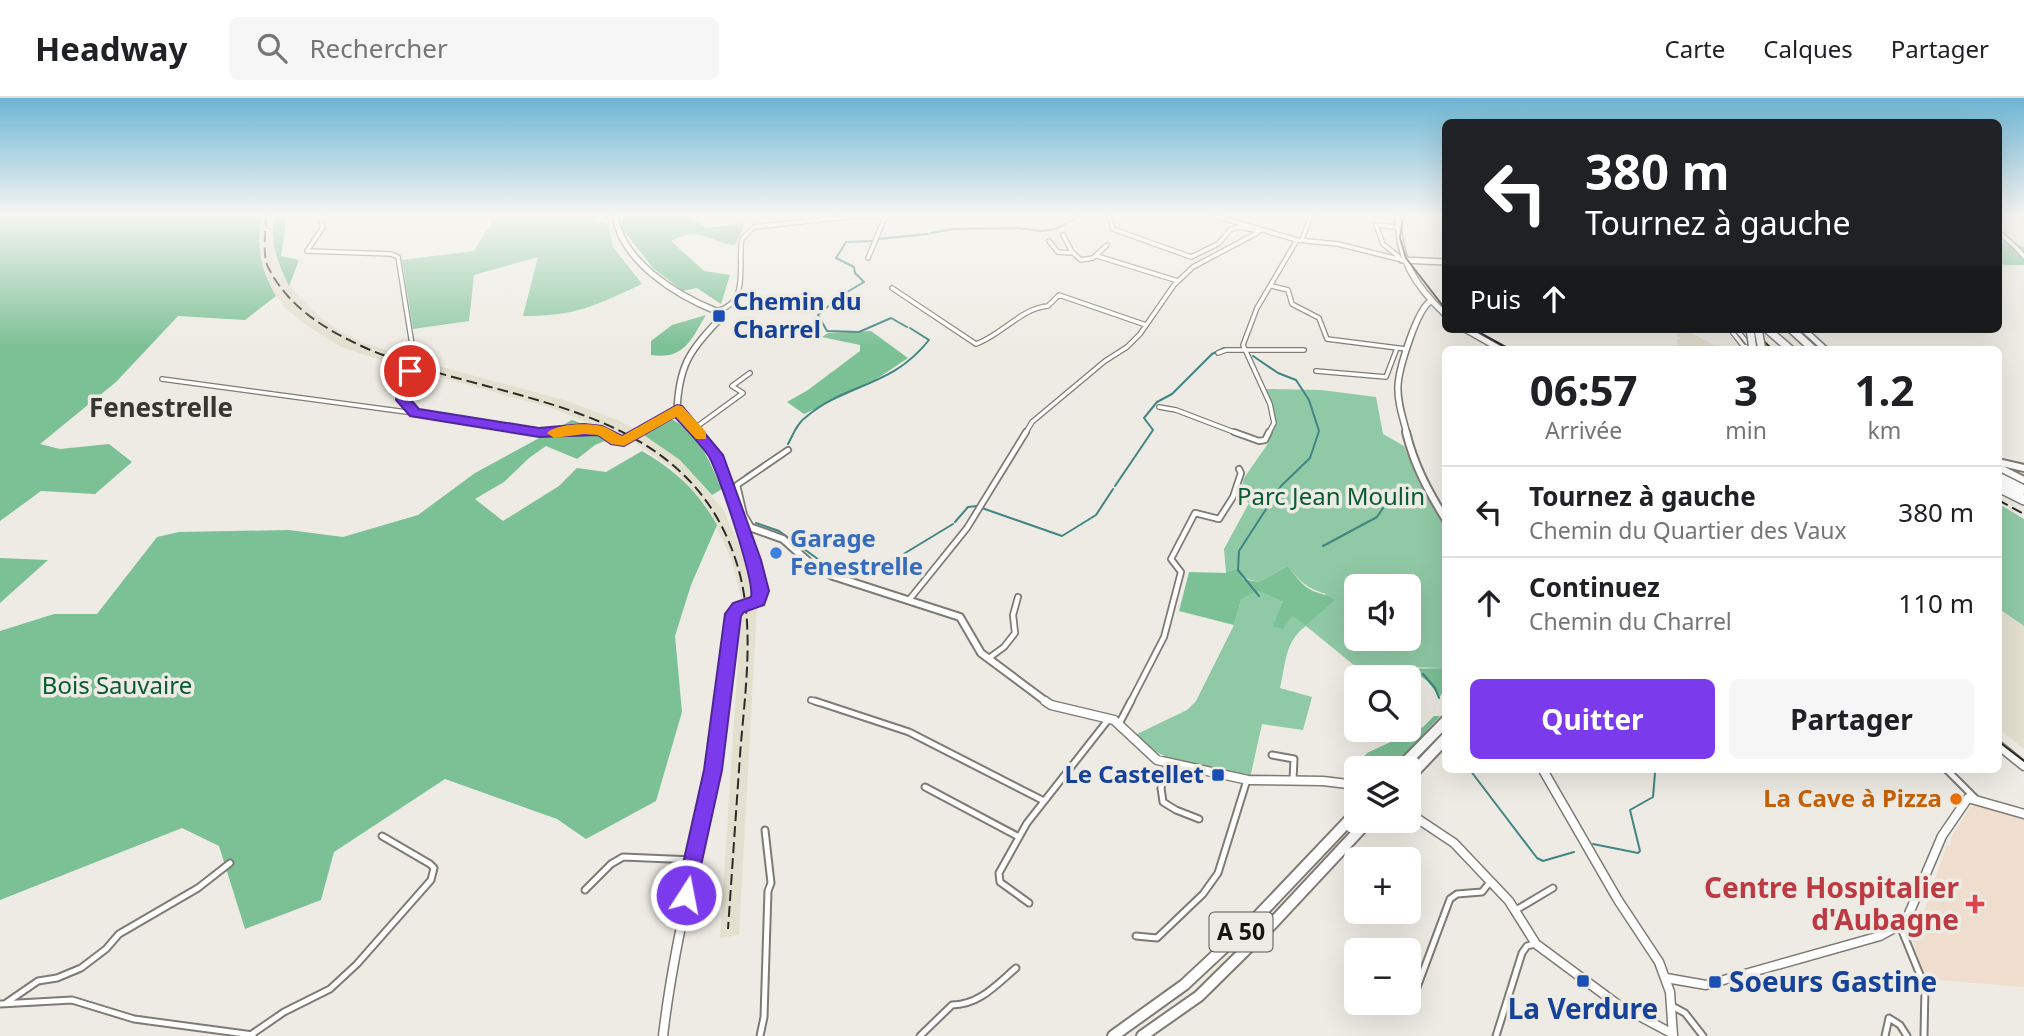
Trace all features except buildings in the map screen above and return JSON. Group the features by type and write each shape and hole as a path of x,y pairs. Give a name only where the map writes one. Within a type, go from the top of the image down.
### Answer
{"highway":[{"path":"1772,333 1786,346"},
{"path":"1795,333 1810,346"},
{"path":"2002,472 2024,489"},
{"path":"2002,487 2024,498"},
{"path":"1412,756 1442,725"},
{"path":"1421,764 1442,742"},
{"name":"A 50","path":"1113,1036 1184,985 1258,916 1344,826"},
{"name":"A 50","path":"1142,1036 1199,996 1271,925 1357,833"}],"street":[{"path":"398,259 414,357"},
{"path":"640,259 681,295 716,311 727,308 740,289 744,277 743,259"},
{"path":"1106,259 1178,282"},
{"path":"909,600 967,528 1032,422 1105,360 1127,347 1178,282 1205,259"},
{"path":"1159,407 1176,410 1264,442 1274,423 1272,411 1243,340 1247,327 1286,259"},
{"path":"1397,259 1442,262"},
{"path":"1402,260 1431,301 1442,311"},
{"path":"1272,286 1287,290 1292,304 1319,318 1327,339 1406,349"},
{"path":"892,289 976,344 991,339 1036,307 1048,306 1059,295 1146,325"},
{"path":"1431,301 1425,304 1417,318 1406,349 1398,378 1399,401 1412,456 1424,484 1442,513"},
{"path":"663,1036 667,997 713,770 733,614 738,607 758,601 761,586 716,455 677,410 678,380 687,355 717,322 719,318 716,311"},
{"path":"1472,333 1496,346"},
{"path":"1808,333 1822,346"},
{"path":"1388,376 1397,348"},
{"path":"1217,353 1226,350 1304,350"},
{"path":"410,371 402,400 415,413"},
{"path":"1317,371 1398,378"},
{"path":"695,428 743,393 732,386 750,373"},
{"path":"162,379 415,413 539,433 584,429 602,431 617,440 629,438 677,410"},
{"path":"751,527 744,515 737,485 788,450"},
{"path":"2002,468 2009,465 2024,468"},
{"path":"1119,724 1170,622 1181,572 1171,559 1195,513 1219,519 1233,497 1241,475 1239,469"},
{"path":"2002,471 2024,480"},
{"path":"741,524 783,539 816,568 833,576 960,617 988,659 1043,701 1109,718 1119,724 1149,755 1168,764 1248,780 1344,784"},
{"path":"988,659 1013,640 1017,632 1012,610 1018,597"},
{"path":"811,700 909,732 1044,801"},
{"path":"1029,903 1004,886 999,878 1019,837 1109,718"},
{"path":"2002,748 2024,765"},
{"path":"1272,755 1294,759 1293,782"},
{"path":"1168,764 1159,789 1160,796 1168,807 1199,819"},
{"path":"1421,821 1454,843 1491,881 1515,910 1536,944 1617,1004 1652,1026 1673,1035 1666,978 1649,946 1586,848 1545,773"},
{"path":"1950,773 1976,799"},
{"path":"1136,936 1157,938 1203,894 1218,873 1248,780"},
{"path":"925,787 1019,837"},
{"path":"1666,978 1706,985 1880,936 1900,925 1908,916 1942,836 1968,798 2024,814"},
{"path":"760,1036 764,1017 768,891 771,883 765,830"},
{"path":"3,1004 72,1000 134,1018 253,1035 284,1012 330,989 357,964 431,880 434,867 382,836"},
{"path":"585,890 611,864 623,857 693,860"},
{"path":"3,1004 38,981 57,978 81,968 106,949 119,934 198,888 230,863"},
{"path":"1421,977 1450,899 1457,894 1482,891 1491,881"},
{"path":"1515,910 1553,888"},
{"path":"1900,925 1925,987 1924,1036"},
{"path":"1496,1036 1522,953 1527,946 1536,944"},
{"path":"920,1036 952,1005 965,1005 979,999 1016,968"},
{"path":"1671,1006 1685,1013 1703,1036"},
{"path":"1885,1036 1889,1018 1900,1025 1907,1036"}],"shaded area":[{"path":"261,259 278,259 295,293 320,317 339,331 362,342 410,358 407,369 341,347 285,308 269,285"},
{"path":"1677,333 1692,333 1716,346 1678,346 1677,339 1682,339 1677,337"},
{"path":"416,360 564,400 620,421 636,430 625,438 552,408 413,370"},
{"path":"641,433 680,460 723,509 741,550 755,597 742,602 731,558 705,504 673,469 631,440"},
{"path":"757,608 739,935 720,938 741,613"},
{"path":"2002,612 2024,626 2024,749 2002,731"},
{"name":"Centre Hospitalier d'Aubagne","path":"1976,805 2024,819 2024,987 1925,979 1912,939 1916,936 1916,922 1924,911 1947,845 1951,845 1951,838 1970,807"}],"green space":[{"path":"0,259 261,259 266,277 276,296 245,320 178,316 116,382 40,444 60,449 109,444 132,462 95,494 41,491 0,521"},
{"path":"278,259 299,260 289,286"},
{"path":"532,259 474,275 469,321 413,329 402,260"},
{"path":"538,259 622,259 642,284 572,312 523,316"},
{"path":"646,259 691,259 704,271 730,275 721,304 697,288 683,291 653,268"},
{"path":"2002,259 2024,259 2024,265 2004,265"},
{"path":"706,315 691,340 679,351 662,356 651,355 651,341 672,325"},
{"path":"871,331 908,358 869,384 804,414 787,402 808,390 860,351 860,345 822,337 828,333"},
{"name":"Parc Jean Moulin","path":"1266,389 1321,390 1376,397 1383,434 1404,446 1419,483 1442,522 1442,668 1421,667 1421,665 1354,665 1306,626 1290,646 1280,688 1312,697 1303,730 1262,724 1250,778 1174,760 1147,746 1135,735 1187,710 1196,701 1234,625 1241,600 1258,591 1283,602 1292,616 1326,594 1304,584 1288,566 1259,582 1226,573 1224,549 1249,503 1239,497 1244,478 1267,445 1276,423"},
{"path":"669,418 696,439 722,489 712,495 680,460 641,433"},
{"name":"Bois Sauvaire","path":"572,420 616,436 595,445 577,459 546,446 504,482 475,499 503,521 559,486 577,468 606,472 642,451 685,482 702,501 717,525 691,585 675,636 682,712 656,801 586,839 557,819 445,779 334,852 321,900 245,929 219,846 182,828 0,900 0,631 54,614 97,614 157,537 179,532 289,530 343,537 418,515 475,473"},
{"path":"2002,506 2024,519 2024,626 2002,611"},
{"path":"0,558 48,560 0,603"},
{"path":"1288,566 1305,586 1335,600 1306,625 1292,616 1283,629 1273,626 1283,602 1258,591 1241,600 1234,625 1179,611 1189,572 1226,573 1238,569 1243,579 1259,582"},
{"path":"1442,668 1442,694 1439,698 1421,677 1421,669"},
{"path":"1434,716 1440,716 1421,737 1423,727"},
{"path":"1391,742 1416,742 1403,756 1364,756"}],"waterway":[{"path":"832,301 864,282 855,273 854,267 838,259"},
{"path":"831,304 818,315 827,331 859,332 891,318 907,327"},
{"path":"788,444 800,422 821,406 884,377 914,356 929,340 910,328"},
{"path":"1115,486 1153,430 1144,418 1157,402 1172,394 1212,354 1224,348 1241,348"},
{"path":"1253,356 1278,373 1296,380 1309,400 1319,431 1310,458 1281,486 1239,551 1238,570 1259,596"},
{"path":"746,475 785,449"},
{"path":"982,508 1062,536 1096,515 1113,489"},
{"path":"955,522 968,507 977,506"},
{"path":"1323,546 1377,517 1383,508"},
{"path":"756,523 779,531 822,562"},
{"path":"836,572 859,575 892,561 953,524"},
{"path":"824,563 834,570"},
{"path":"1423,674 1435,688 1439,698"},
{"path":"1472,773 1537,858 1543,861 1574,852"},
{"path":"1593,844 1638,853 1640,851 1630,810 1653,797 1655,773"}],"tunnel":[{"path":"410,371 414,357"}],"tram line":[{"path":"1407,259 1442,305"},
{"path":"1480,333 1504,346"},
{"path":"2002,744 2024,761"}],"railway":[{"path":"266,259 277,282 298,307 338,334 368,349 419,367 580,414 629,435 672,464 708,503 734,555 741,579 747,629 748,654 728,929"},
{"path":"1755,333 1769,346"},
{"path":"2002,502 2024,514"}],"slow traffic":[{"path":"554,433 584,429 602,431 624,441 657,419 677,410 701,436"}],"place":[{"name":"Chemin du Charrel","path":"719,316"},
{"name":"Garage Fenestrelle","path":"776,553"},
{"name":"Le Castellet","path":"1218,775"},
{"name":"La Cave à Pizza","path":"1956,799"},
{"name":"Centre Hospitalier d'Aubagne","path":"1975,904"},
{"name":"La Verdure","path":"1583,981"},
{"name":"Soeurs Gastine","path":"1715,982"}],"district":[{"name":"Fenestrelle","path":"161,408"}],"route":[{"path":"410,371 402,400 415,413 539,433 584,429 602,431 624,441 657,419 677,410 716,455 754,560 761,591 758,601 738,607 733,614 713,770 686,895"}]}
